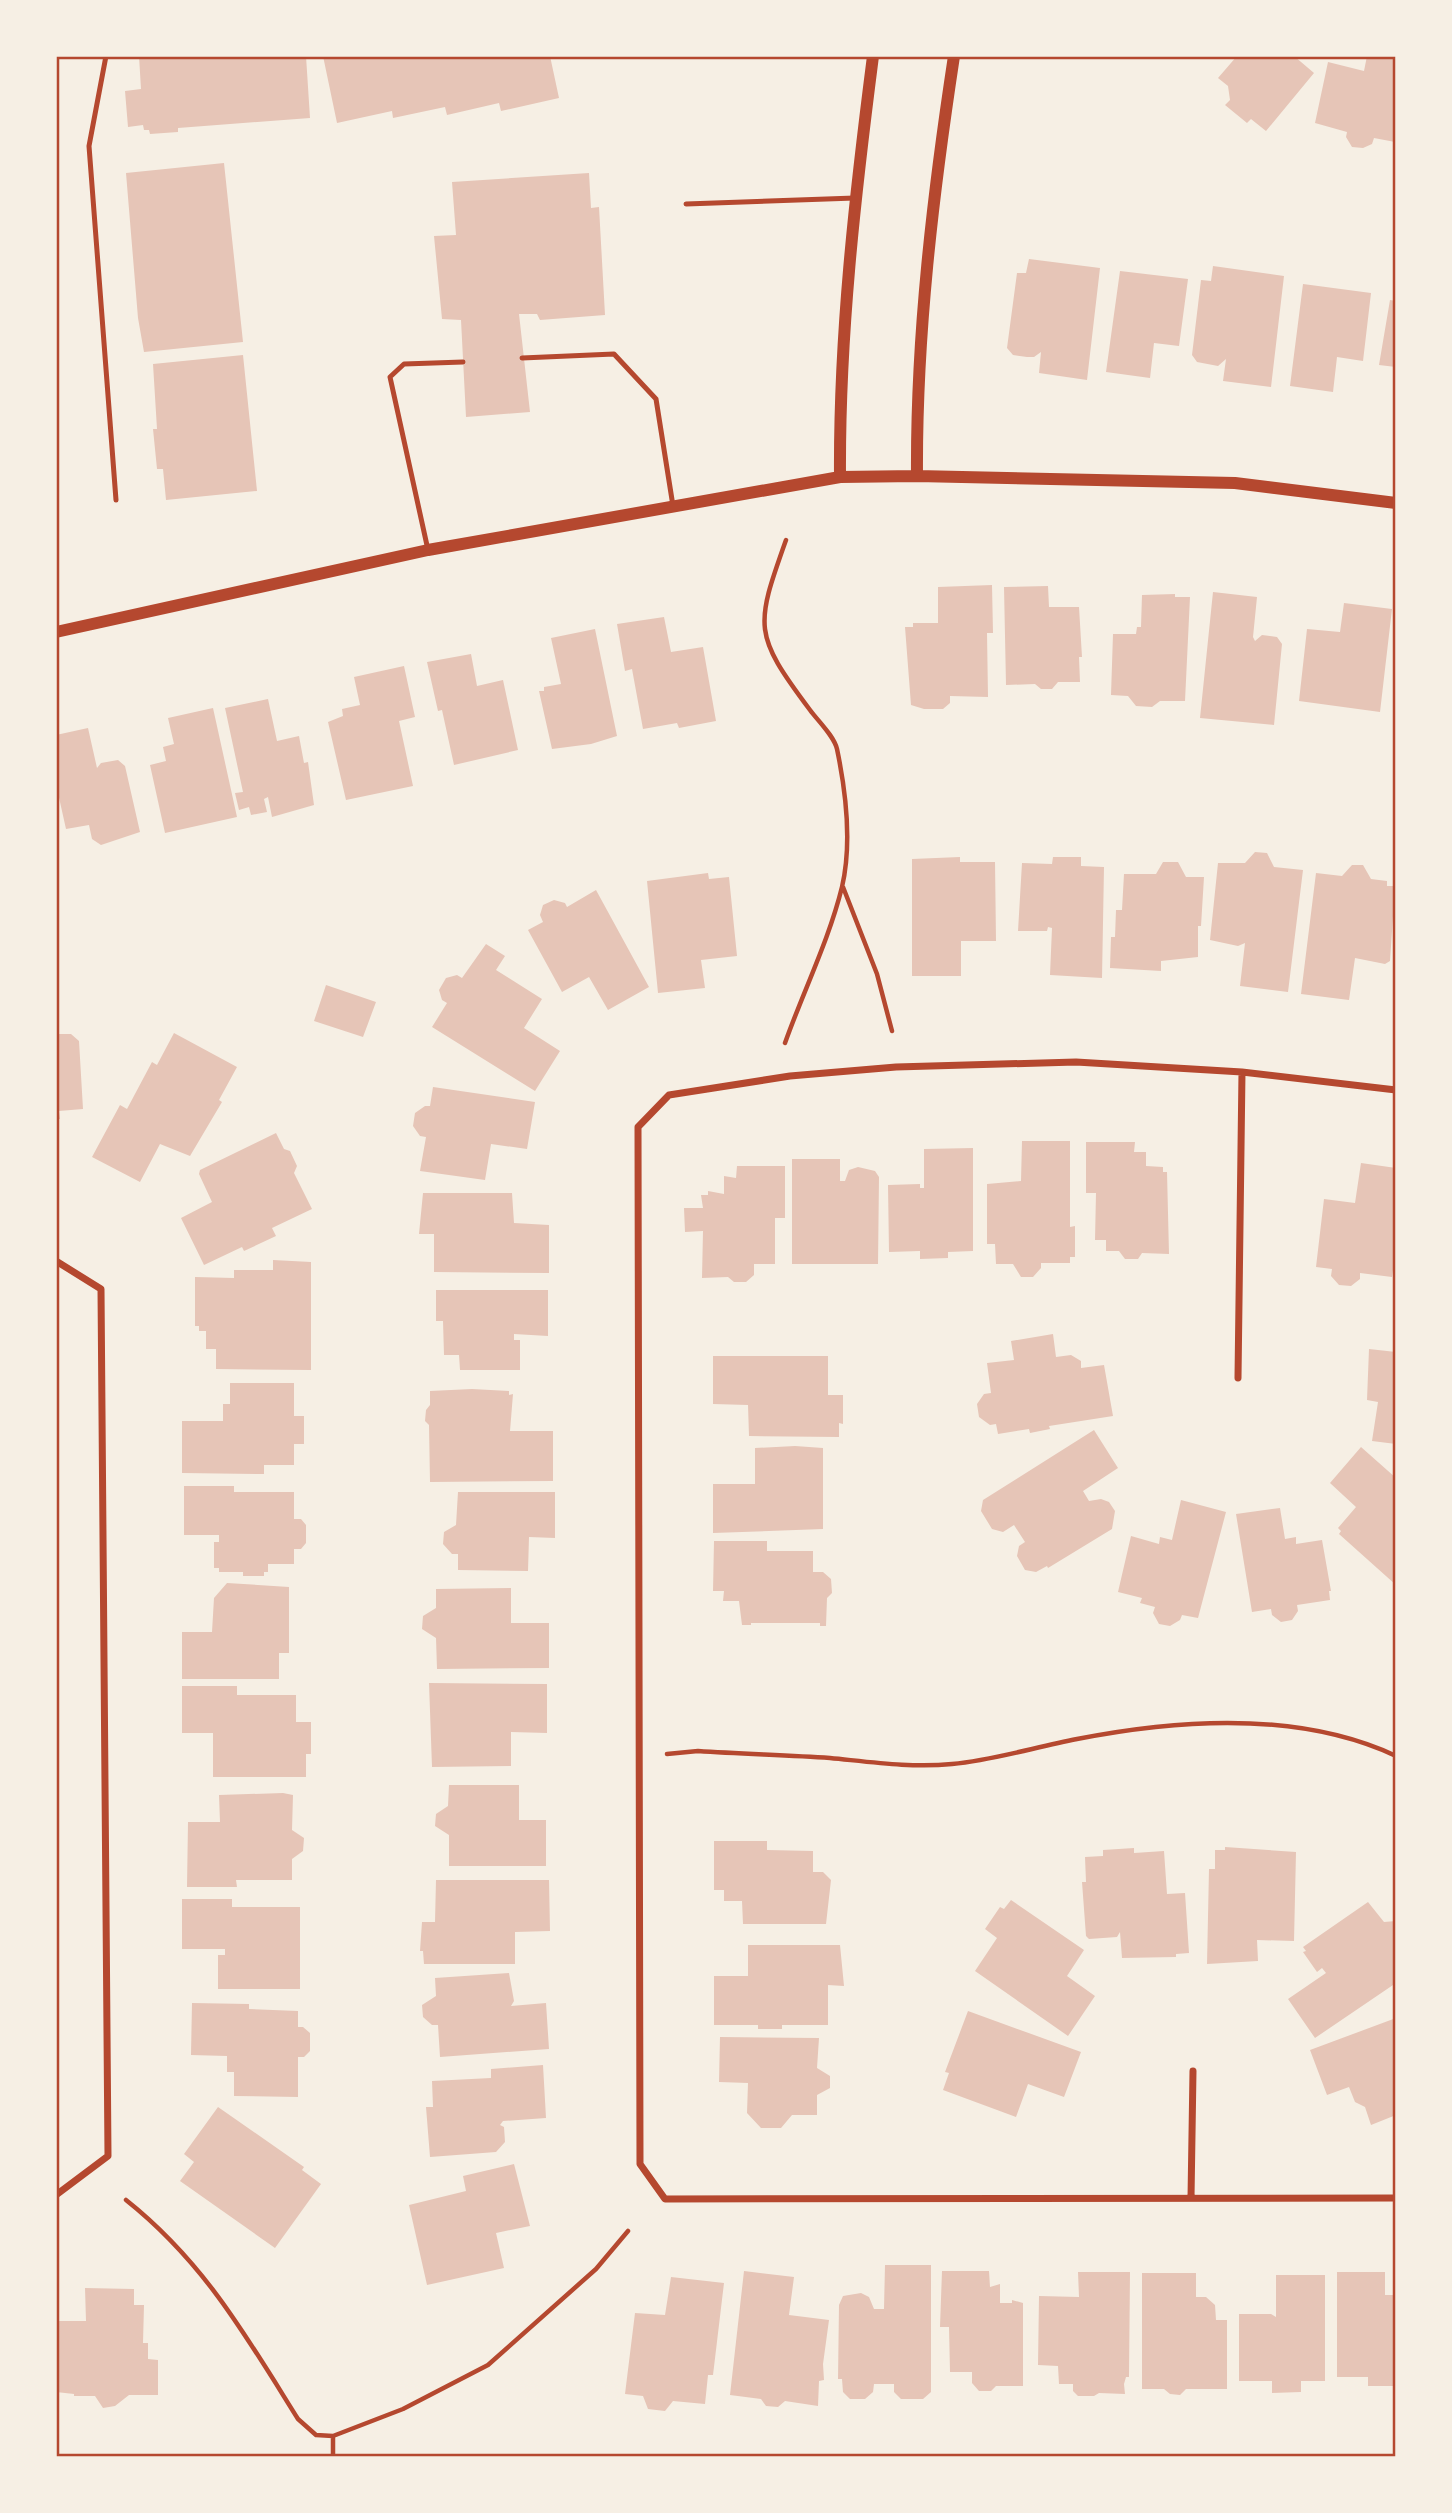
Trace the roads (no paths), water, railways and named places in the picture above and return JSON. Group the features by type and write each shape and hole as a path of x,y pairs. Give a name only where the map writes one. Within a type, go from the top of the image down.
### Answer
{"street":[{"path":"840,477 839,395 855,198 873,56"},
{"path":"917,476 916,397 943,132 954,56"},
{"path":"56,632 428,550 840,477 917,476 1235,484 1396,503"},
{"path":"1396,1090 1242,1072 1076,1062 896,1067 790,1076 669,1095 638,1127 640,2164 665,2199 1396,2198"},
{"path":"1238,1378 1242,1072"},
{"path":"56,1261 101,1289 108,2156 56,2195"},
{"path":"1191,2198 1193,2071"}],"lane":[{"path":"106,56 89,146 116,500"},
{"path":"686,204 855,198"},
{"path":"523,358 614,354 656,399 673,506"},
{"path":"428,550 390,377 404,364 463,362"}]}
